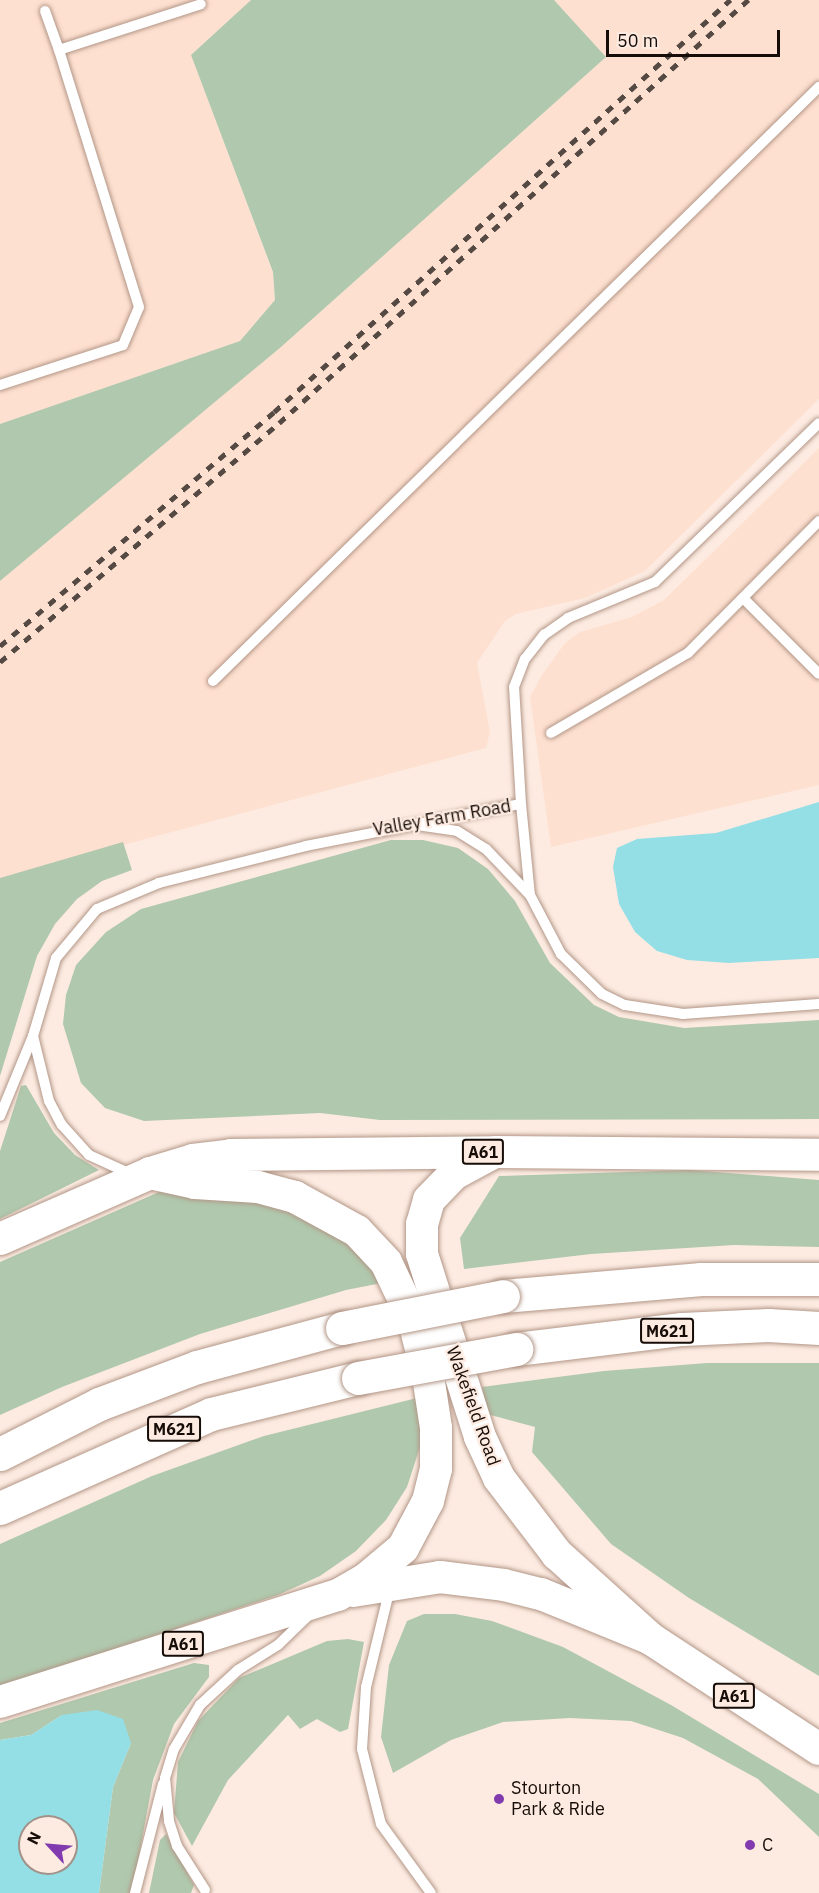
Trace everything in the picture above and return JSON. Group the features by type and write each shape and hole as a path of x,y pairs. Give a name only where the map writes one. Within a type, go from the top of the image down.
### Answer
{"highway":[{"path":"0,1454 99,1404 197,1367 342,1328 503,1296 701,1278 819,1279"},
{"name":"M621","path":"0,1508 211,1414 358,1378 516,1349 682,1329 768,1325 819,1328"}],"main road":[{"name":"Wakefield Road","path":"144,1175 193,1160 231,1155 496,1152 819,1155"},
{"name":"Wakefield Road","path":"496,1152 454,1174 429,1200 422,1224 422,1254 480,1437 499,1478 557,1554 651,1640"},
{"name":"A61","path":"0,1239 144,1175 195,1183 258,1187 295,1197 357,1231 386,1262 414,1321 436,1428 436,1469 428,1501 403,1548 367,1578 331,1597"},
{"name":"A61","path":"0,1702 331,1597 391,1584 440,1577 504,1585 540,1594 651,1640 819,1749"}],"lane":[{"path":"59,50 201,4"},
{"path":"0,385 123,345 139,307 59,50 45,12"},
{"path":"213,681 819,87"},
{"name":"Valley Farm Road","path":"0,1116 33,1036 56,958 97,909 159,883 390,826 521,804 514,687 525,659 544,634 568,618 628,596 664,575 819,423"},
{"path":"551,733 688,653 819,521"},
{"path":"743,598 819,674"},
{"path":"521,804 530,895"},
{"path":"390,826 422,825 457,831 501,862 530,895 561,954 602,994 624,1005 683,1014 819,1004"},
{"path":"33,1036 49,1101 62,1125 89,1155 144,1175"},
{"path":"403,1548 391,1584 366,1687 362,1749 381,1824 431,1893"},
{"path":"135,1893 174,1749 200,1705 238,1670 278,1645 331,1597"},
{"path":"165,1778 168,1821 177,1846 205,1890"}],"shaded area":[{"path":"0,0 251,0 191,55 273,273 275,300 240,341 0,424"},
{"path":"554,0 819,0 819,399 645,571 585,598 516,614 505,621 477,663 490,732 486,748 0,878 0,581 281,347 606,57"},
{"path":"819,448 819,785 551,847 530,697 542,675 565,643 580,632 632,617 664,600"}],"green space":[{"path":"251,0 554,0 606,57 281,347 0,581 0,424 240,341 275,300 273,272 191,55"},
{"path":"391,840 423,840 458,848 488,869 515,901 550,963 594,1005 619,1017 684,1028 819,1020 819,1119 380,1120 320,1113 144,1121 105,1108 81,1083 63,1024 66,995 76,965 106,932 141,909"},
{"path":"123,842 132,870 102,881 77,899 55,924 37,956 0,1076 0,878"},
{"path":"26,1085 54,1133 75,1155 99,1170 0,1219 0,1151 21,1086"},
{"path":"689,1170 819,1180 819,1247 734,1245 591,1254 464,1269 460,1238 499,1176"},
{"path":"168,1188 324,1214 392,1281 346,1290 200,1334 62,1387 0,1415 0,1262"},
{"path":"707,1363 819,1363 819,1676 689,1598 611,1544 532,1452 535,1427 487,1414 482,1387 604,1371"},
{"path":"425,1396 421,1444 407,1487 386,1520 356,1551 320,1576 278,1595 0,1687 0,1544 152,1476 264,1436"},
{"path":"424,1614 455,1614 492,1621 563,1647 671,1705 819,1794 819,1837 758,1779 683,1738 631,1721 570,1718 503,1722 451,1740 393,1773 381,1737 389,1665 407,1621"},
{"path":"348,1639 364,1642 348,1729 340,1732 317,1719 300,1729 288,1715 228,1780 192,1846 174,1813 178,1762 198,1721 239,1678 327,1641"},
{"path":"194,1663 209,1665 209,1677 174,1724 153,1780 132,1893 99,1893 113,1787 131,1743 62,1715 31,1735 0,1740 0,1723"},
{"path":"166,1834 194,1885 191,1893 149,1893 160,1840"}],"water":[{"path":"819,802 819,958 729,963 687,960 657,951 635,932 619,904 613,867 617,848 637,839 716,833"},
{"path":"97,1710 123,1719 131,1743 113,1787 99,1893 0,1893 0,1740 31,1735 62,1715"}],"railway":[{"path":"0,646 274,412 730,0"},
{"path":"0,662 279,423 748,0"}],"place":[{"name":"Stourton Park & Ride","path":"499,1799"},
{"name":"C","path":"750,1845"}]}
